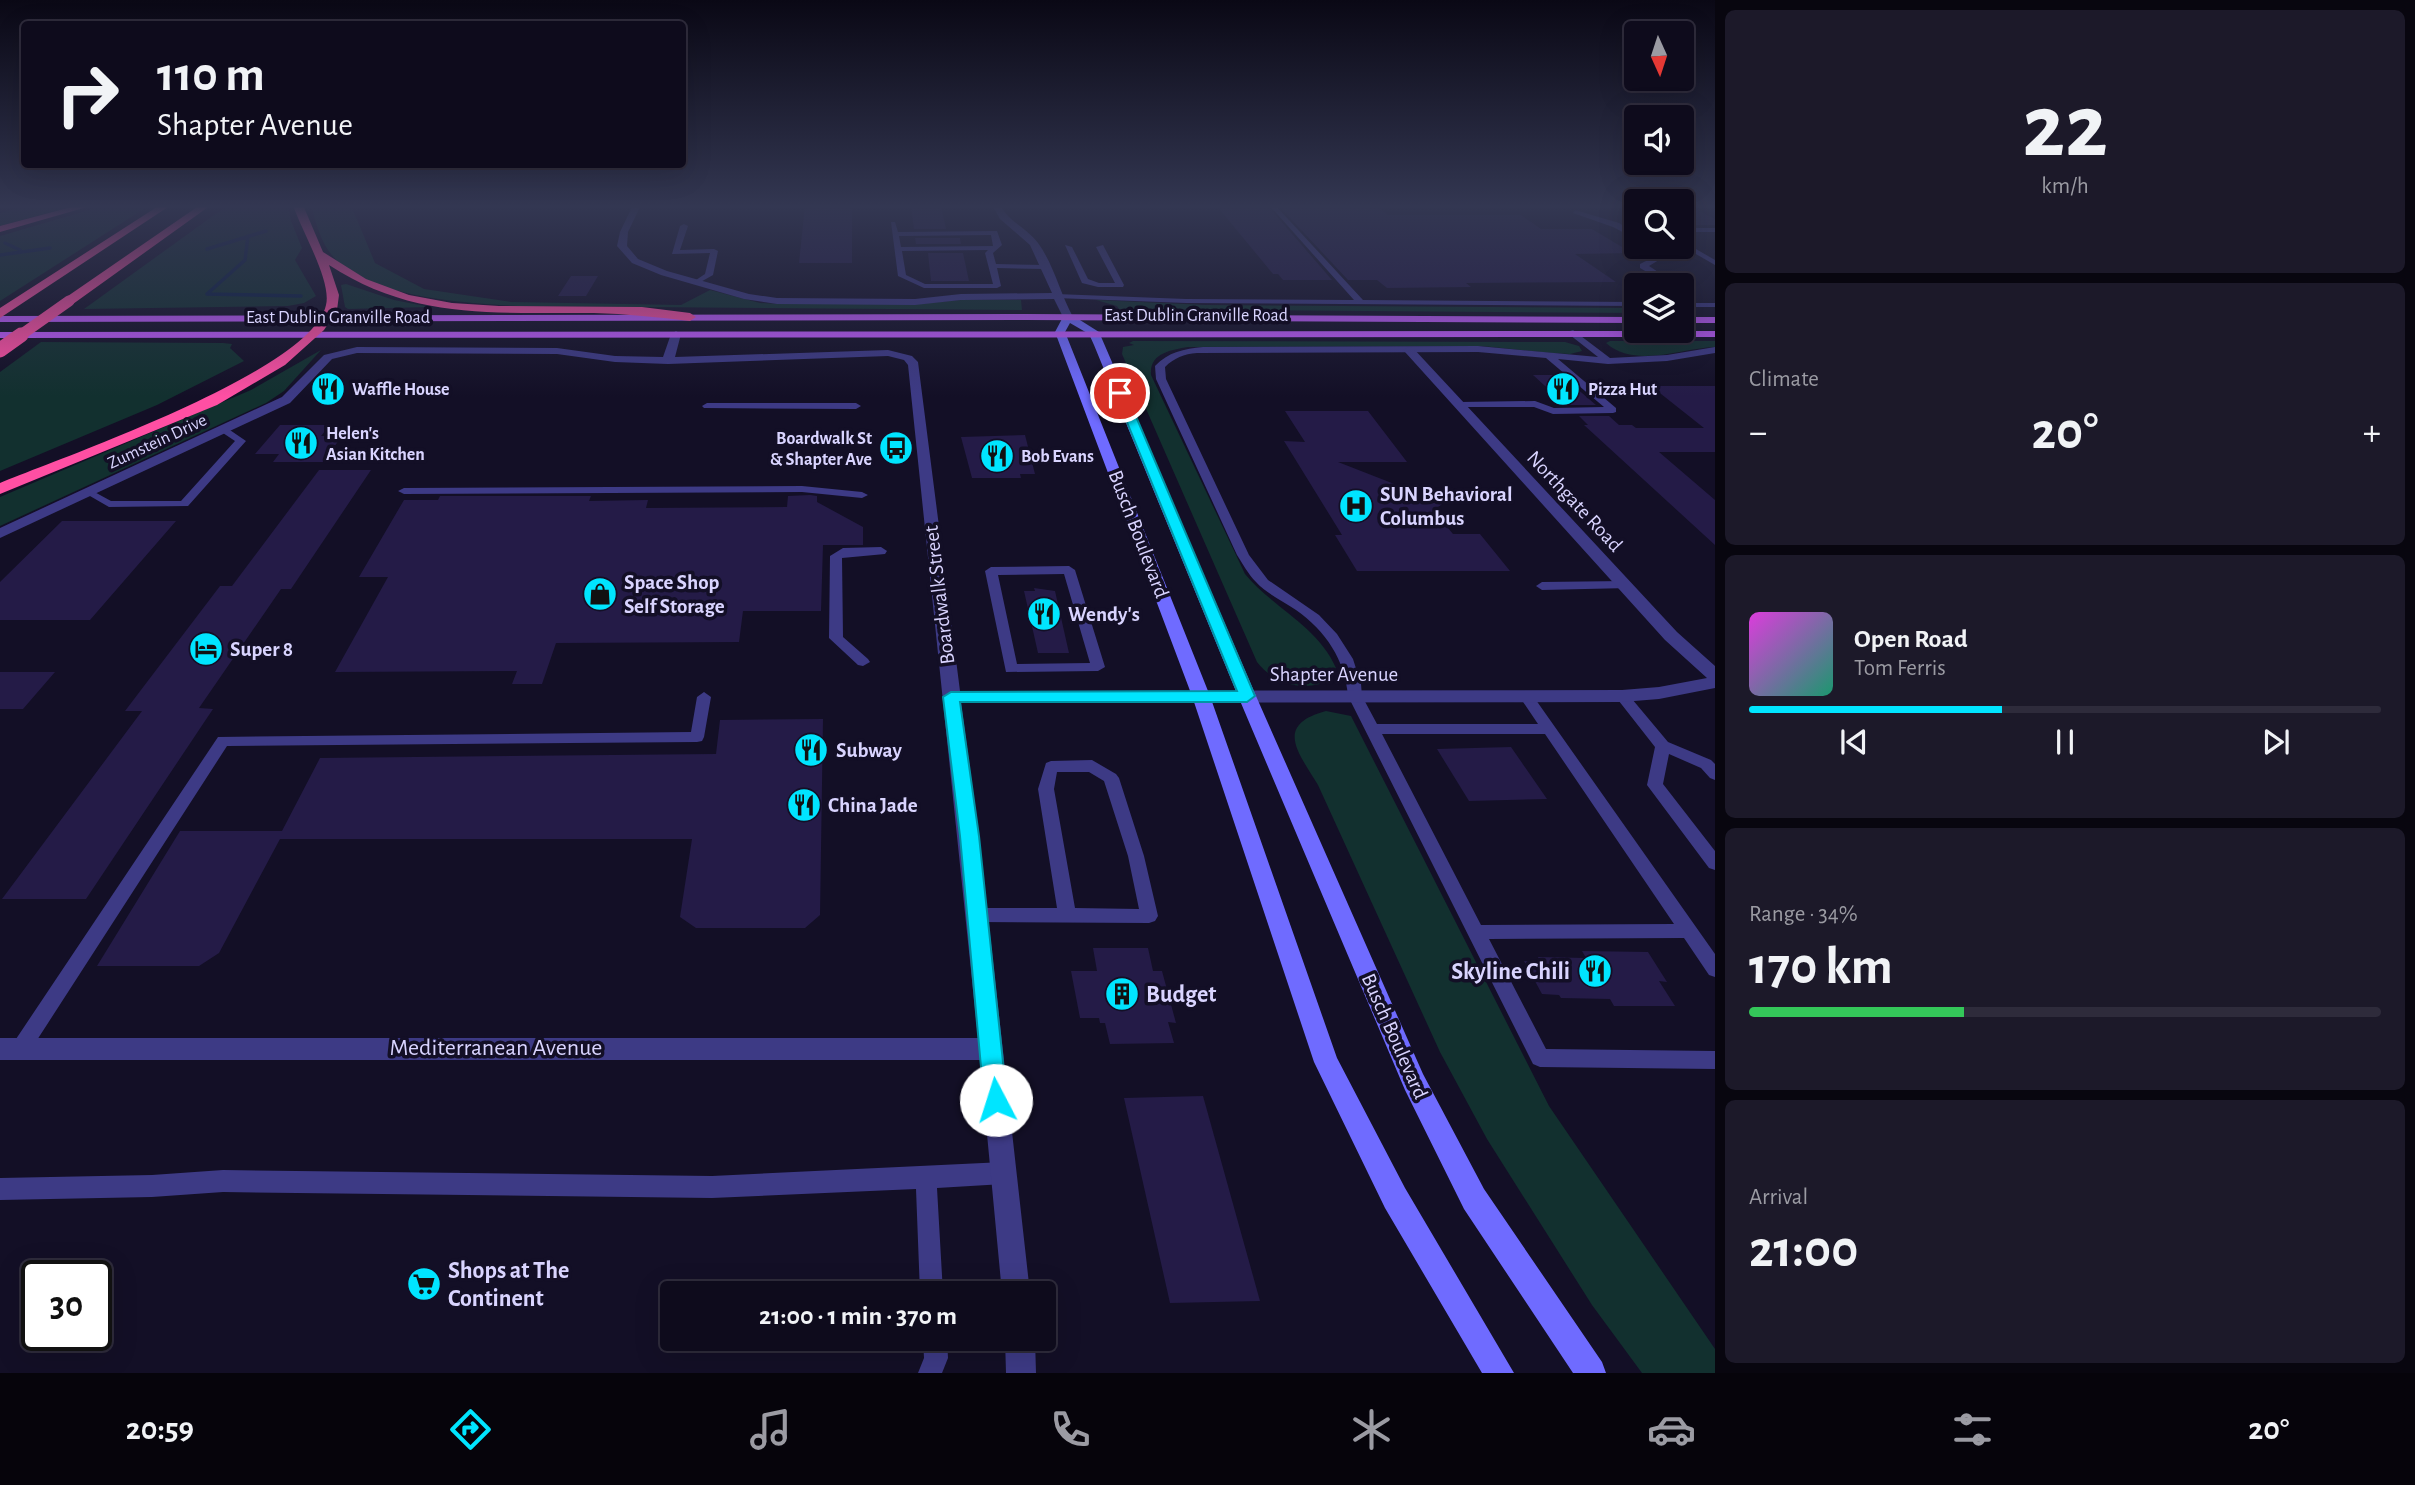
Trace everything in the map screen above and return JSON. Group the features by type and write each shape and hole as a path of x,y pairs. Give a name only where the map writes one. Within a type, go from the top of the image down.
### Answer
{"highway":[{"path":"0,317 68,269"},
{"path":"0,350 115,269"},
{"path":"0,489 223,396 272,369 291,356 312,335 333,305 324,269"},
{"path":"338,269 370,287 440,305 508,311 656,311 690,317"}],"main road":[{"name":"East Dublin Granville Road","path":"0,317 1624,320"},
{"path":"1060,332 1068,317 1094,332"},
{"path":"1694,320 1715,320"},
{"name":"East Dublin Granville Road","path":"0,335 1060,332 1715,334"},
{"name":"Busch Boulevard","path":"1060,332 1201,696 1326,1062 1395,1198 1499,1373"},
{"name":"Busch Boulevard","path":"1094,332 1247,696 1414,1082 1474,1199 1591,1373"}],"street":[{"path":"655,269 748,297 804,302 915,302 961,297 1056,296"},
{"path":"1045,269 1068,317"},
{"path":"668,361 676,334"},
{"name":"East Dublin Granville Road","path":"318,367 328,357 357,350 557,351 615,359 668,361 888,353 908,358"},
{"name":"Northgate Road","path":"1409,350 1671,636 1715,675"},
{"name":"Boardwalk Street","path":"908,358 914,364 977,915 1015,1281"},
{"name":"Zumstein Drive","path":"0,534 286,400 318,367"},
{"name":"Shapter Avenue","path":"951,697 1622,696 1659,693 1715,682"},
{"name":"Mediterranean Avenue","path":"10,1049 991,1049"},
{"path":"1020,1351 1021,1373"}],"lane":[{"path":"697,282 709,275 710,269"},
{"path":"901,269 902,276 924,286 997,286 994,269"},
{"path":"1079,269 1085,281 1098,285 1120,285 1112,269"},
{"path":"1331,269 1361,302"},
{"name":"East Dublin Granville Road","path":"1056,296 1124,296 1186,301 1624,304"},
{"path":"1694,299 1705,305"},
{"path":"1694,305 1715,305"},
{"path":"1573,334 1608,361"},
{"name":"East Dublin Granville Road","path":"1355,696 1355,681 1345,653 1306,611 1282,597 1257,576 1243,555 1161,379 1160,366 1168,357 1183,351 1203,350 1493,350 1608,361 1667,358 1715,350"},
{"path":"1459,405 1535,404 1553,411 1613,410 1550,357"},
{"path":"708,406 856,407"},
{"path":"89,492 108,504 184,504 241,441 224,429"},
{"path":"404,491 802,489 862,495"},
{"path":"863,662 836,638 836,556 843,552 881,551"},
{"path":"1069,570 1098,667 1011,669 991,571 1069,570"},
{"path":"1542,586 1625,585"},
{"path":"1355,696 1540,1058 1715,1060"},
{"path":"1527,696 1715,969"},
{"path":"1622,696 1663,746 1706,764 1715,774"},
{"path":"10,1049 223,741 697,737 704,697"},
{"path":"1372,729 1549,729"},
{"path":"1663,746 1655,785 1715,863"},
{"path":"977,915 1149,916 1136,856 1111,778 1092,766 1051,767 1046,789 1067,915"},
{"path":"1476,932 1689,931"},
{"path":"0,1189 152,1186 223,1181 712,1186 1003,1174"},
{"path":"926,1178 931,1281"},
{"path":"930,1373 936,1351"}],"green space":[{"path":"0,269 50,269 0,301"},
{"path":"139,269 300,269 316,296 304,303 288,306 84,309"},
{"path":"348,269 386,269 424,289 511,302 681,305 710,290 760,303 778,304 917,304 961,300 1021,300 1022,310 518,306 443,300 388,288 364,279"},
{"path":"346,284 394,300 430,307 348,309 345,307 341,285"},
{"path":"1096,300 1206,305 1624,308 1624,313 1119,309"},
{"path":"1715,341 1715,347 1645,356 1618,351 1606,343"},
{"path":"41,342 223,343 232,344 230,348 244,361 157,405 0,471 0,372"},
{"path":"1565,342 1579,346 1582,351 1570,354 1482,346 1188,347 1157,357 1151,368 1151,375 1245,574 1318,640 1336,668 1332,679 1302,686 1282,681 1264,670 1257,662 1122,354 1123,347 1134,345 1129,343"},
{"path":"321,350 284,391 266,403 0,526 0,497 251,390"},
{"path":"1326,711 1351,716 1549,1106 1715,1349 1715,1373 1642,1373 1592,1305 1487,1139 1440,1052 1318,785 1298,751 1295,732 1300,724"}],"building":[{"path":"930,269 966,269 969,281 931,281"},
{"path":"1269,269 1323,269 1332,280 1283,280 1278,274 1273,274"},
{"path":"1338,269 1597,269 1616,282 1466,283 1471,287 1387,288 1377,280 1348,280"},
{"path":"571,276 598,276 586,296 558,296"},
{"name":"Pizza Hut","path":"1533,375 1561,375 1596,405 1566,405"},
{"path":"1651,386 1715,386 1715,452 1659,452 1715,500 1715,545 1584,425 1588,425 1579,416 1609,416 1619,425 1632,425 1636,428 1704,428"},
{"path":"1285,411 1368,411 1407,462 1338,462 1443,503 1434,511 1453,534 1480,534 1510,571 1357,571 1335,535 1342,535 1284,441 1305,442"},
{"name":"Helen's Asian Kitchen","path":"280,425 330,425 321,436 342,436 323,462 273,462 279,454 255,454"},
{"name":"Bob Evans","path":"1025,435 1035,474 1020,474 1021,478 972,478 961,437"},
{"name":"Super 8","path":"319,470 371,470 291,589 281,589 199,708 213,709 86,899 2,899 142,711 125,711 220,586 232,586"},
{"name":"Space Shop Self Storage","path":"440,496 591,496 589,501 648,500 646,508 787,507 788,496 817,496 817,502 863,527 863,545 823,545 821,611 743,611 739,642 556,643 542,684 512,684 517,671 335,672 388,577 359,577 404,500 438,500"},
{"path":"62,521 176,521 90,620 0,620 0,582"},
{"name":"Wendy's","path":"1034,588 1055,591 1069,653 1038,653 1024,591 1035,591"},
{"path":"0,672 55,672 23,709 0,709"},
{"path":"823,719 820,915 805,928 696,928 680,917 692,839 280,839 219,953 199,966 97,966 180,831 282,831 320,758 716,754 720,720"},
{"path":"1511,747 1547,799 1469,801 1437,749"},
{"name":"Budget","path":"1093,948 1148,948 1153,971 1162,971 1176,1023 1168,1022 1174,1043 1110,1044 1105,1023 1100,1023 1099,1018 1080,1018 1071,971 1097,971"},
{"name":"Skyline Chili","path":"1582,951 1648,952 1667,982 1659,981 1675,1006 1614,1006 1610,999 1561,998 1559,995 1542,994 1524,961 1540,962 1538,957 1586,958"},
{"path":"1203,1096 1260,1301 1170,1303 1124,1098"}],"waterway":[{"path":"235,269 207,294 301,296"}],"place":[{"name":"Waffle House","path":"328,389"},
{"name":"Pizza Hut","path":"1563,389"},
{"name":"Helen's Asian Kitchen","path":"301,443"},
{"name":"Boardwalk St & Shapter Ave","path":"896,448"},
{"name":"Bob Evans","path":"997,456"},
{"name":"SUN Behavioral Columbus","path":"1356,506"},
{"name":"Space Shop Self Storage","path":"600,594"},
{"name":"Wendy's","path":"1044,614"},
{"name":"Super 8","path":"206,649"},
{"name":"Subway","path":"811,750"},
{"name":"China Jade","path":"804,805"},
{"name":"Skyline Chili","path":"1595,971"},
{"name":"Budget","path":"1122,994"},
{"name":"Shops at The Continent","path":"424,1284"}],"route":[{"path":"996,1100 969,836 951,697 1247,696 1120,393"}]}
